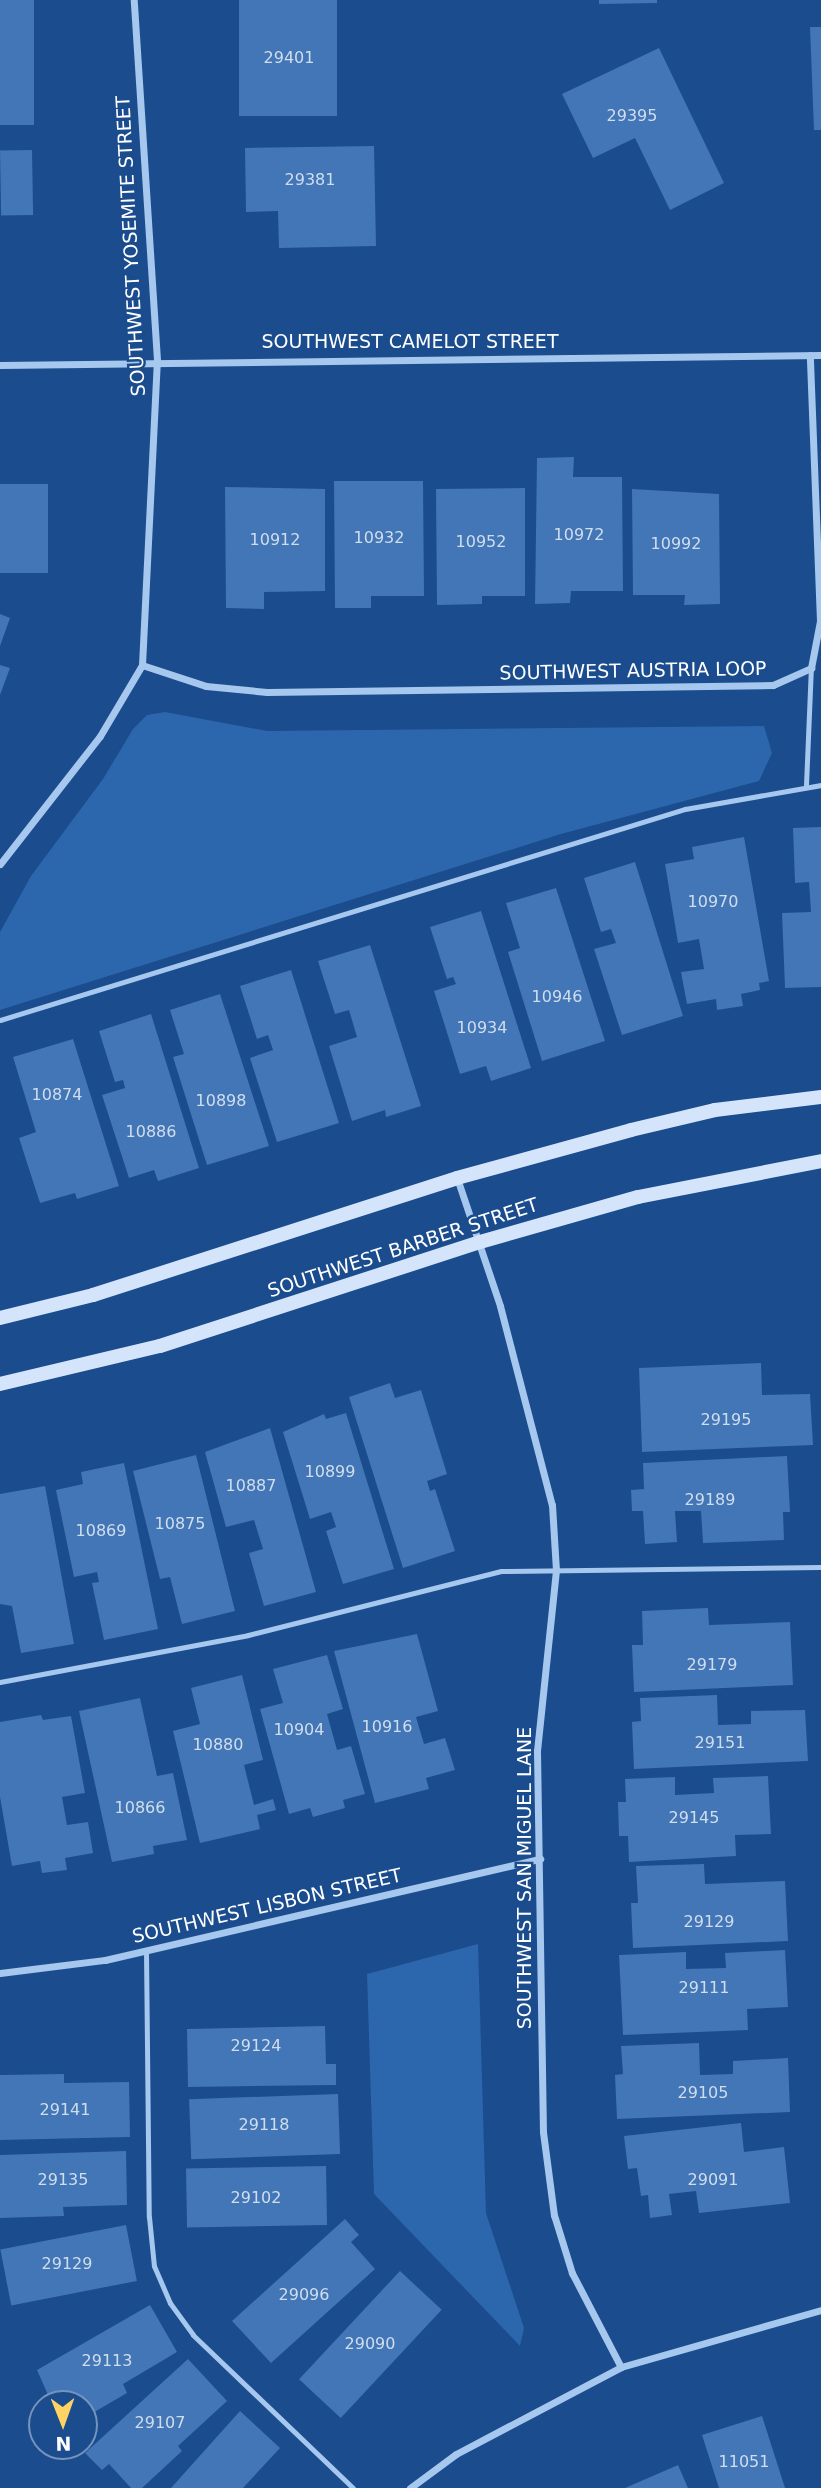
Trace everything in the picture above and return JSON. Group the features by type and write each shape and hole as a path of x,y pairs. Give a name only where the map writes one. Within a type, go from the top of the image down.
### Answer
{"street":[{"name":"SOUTHWEST YOSEMITE STREET","path":"1,859 100,736 142,665 157,360 134,0"},
{"path":"810,355 820,621 811,667"},
{"name":"SOUTHWEST CAMELOT STREET","path":"0,365 157,360 821,355"},
{"name":"SOUTHWEST AUSTRIA LOOP","path":"142,665 206,686 267,692 773,685 811,667"},
{"path":"0,1318 93,1295 457,1178 715,1110 821,1097"},
{"name":"SOUTHWEST BARBER STREET","path":"0,1384 160,1346 480,1241 638,1197 821,1161"},
{"name":"SOUTHWEST SAN MIGUEL LANE","path":"457,1178 480,1241 552,1505 556,1570 537,1751 543,2132 554,2215 572,2273 621,2367"},
{"name":"SOUTHWEST LISBON STREET","path":"0,1973 146,1951 540,1859"},
{"path":"410,2488 456,2454 621,2367 821,2310"}],"lane":[{"path":"806,785 811,667"},
{"path":"0,1020 685,809 806,785 821,785"},
{"path":"0,1682 247,1635 501,1571 821,1567"},
{"path":"146,1951 149,2217 154,2266 170,2303 192,2335 353,2488"}],"shaded area":[{"path":"165,712 267,731 764,726 772,753 759,781 561,834 0,1010 0,932 31,876 103,779 133,729 147,715"},
{"path":"478,1944 486,2213 524,2328 520,2346 374,2194 367,1974"}],"building":[{"path":"0,0 34,0 34,125 0,125"},
{"path":"239,0 337,0 337,116 239,116"},
{"path":"599,0 657,0 657,3 599,4"},
{"path":"810,27 821,27 821,130 814,130"},
{"path":"659,48 724,183 670,210 635,138 593,158 562,94"},
{"path":"374,146 376,246 279,248 278,211 246,212 245,148"},
{"path":"32,150 33,215 1,216 0,151"},
{"path":"574,457 573,477 622,477 623,591 571,591 570,603 535,604 537,458"},
{"path":"334,481 423,481 424,596 371,596 371,608 335,608"},
{"path":"0,484 48,484 48,573 0,573"},
{"path":"225,487 325,489 325,591 264,592 264,609 226,608"},
{"path":"525,488 525,596 482,596 482,604 437,605 436,489"},
{"path":"632,489 719,494 720,604 684,605 685,595 633,595"},
{"path":"0,614 10,618 0,646"},
{"path":"0,665 10,668 0,695"},
{"path":"821,827 821,987 785,988 782,913 811,912 809,882 795,883 793,828"},
{"path":"744,837 769,981 759,983 760,990 741,994 743,1006 717,1010 716,999 687,1004 681,972 704,969 699,939 678,943 665,864 694,859 692,847"},
{"path":"635,862 683,1016 622,1035 594,949 616,943 611,929 601,932 584,878"},
{"path":"556,888 605,1041 542,1061 508,952 520,948 506,903"},
{"path":"481,911 531,1068 491,1081 486,1066 460,1074 434,991 456,984 453,977 447,979 430,927"},
{"path":"370,945 421,1106 386,1117 385,1110 352,1121 329,1046 357,1037 349,1010 335,1014 318,961"},
{"path":"291,970 339,1123 277,1142 250,1058 273,1050 268,1035 257,1039 240,986"},
{"path":"220,994 269,1146 207,1165 173,1057 184,1054 170,1010"},
{"path":"151,1014 199,1168 158,1181 154,1170 129,1178 102,1095 125,1088 123,1080 115,1082 99,1031"},
{"path":"73,1039 119,1186 77,1199 75,1193 40,1203 19,1138 36,1132 13,1057"},
{"path":"761,1363 762,1395 810,1394 813,1445 642,1452 639,1368"},
{"path":"390,1383 395,1398 421,1390 447,1474 427,1481 430,1491 435,1489 455,1551 403,1568 349,1397"},
{"path":"346,1413 394,1569 343,1584 326,1531 336,1527 331,1512 310,1519 283,1432 324,1414 326,1419"},
{"path":"270,1428 316,1592 264,1606 249,1553 263,1549 254,1520 226,1527 205,1452"},
{"path":"196,1455 235,1611 182,1624 170,1577 160,1579 133,1471"},
{"path":"787,1456 790,1512 783,1512 784,1540 703,1543 701,1511 675,1511 677,1542 645,1544 643,1511 632,1511 631,1490 644,1489 643,1463"},
{"path":"124,1463 158,1629 104,1640 92,1583 99,1582 97,1572 74,1577 56,1490 83,1484 81,1472"},
{"path":"45,1486 74,1644 21,1653 12,1606 0,1604 0,1494"},
{"path":"708,1608 709,1625 790,1622 793,1685 634,1692 632,1645 643,1645 642,1611"},
{"path":"417,1634 438,1711 416,1717 424,1744 445,1738 455,1770 426,1778 429,1789 375,1803 334,1651"},
{"path":"327,1655 343,1709 327,1714 337,1750 351,1746 365,1794 343,1800 345,1808 313,1817 310,1808 289,1814 260,1709 283,1703 273,1669"},
{"path":"242,1675 263,1760 244,1765 254,1805 273,1799 276,1810 257,1815 260,1829 200,1843 173,1731 200,1724 191,1688"},
{"path":"717,1695 718,1725 751,1724 751,1711 805,1710 808,1761 634,1769 632,1722 641,1721 640,1698"},
{"path":"140,1698 157,1776 173,1773 187,1840 153,1846 154,1854 112,1862 79,1711"},
{"path":"41,1715 43,1720 71,1716 85,1793 62,1797 67,1825 88,1822 93,1853 65,1858 67,1870 42,1873 40,1861 12,1866 0,1797 0,1722"},
{"path":"768,1776 771,1834 735,1835 736,1856 629,1862 628,1836 619,1836 618,1802 626,1802 625,1779 675,1777 675,1795 714,1793 713,1778"},
{"path":"704,1864 705,1884 785,1881 788,1941 633,1948 631,1903 638,1903 636,1866"},
{"path":"785,1950 788,2007 747,2009 748,2030 623,2035 619,1955 686,1952 686,1969 726,1968 725,1953"},
{"path":"325,2026 326,2064 336,2064 336,2085 188,2087 187,2029"},
{"path":"699,2043 700,2075 733,2074 733,2061 788,2058 790,2112 617,2119 615,2075 623,2074 621,2046"},
{"path":"64,2074 64,2083 129,2082 130,2137 0,2140 0,2075"},
{"path":"338,2094 340,2154 191,2159 189,2099"},
{"path":"741,2123 744,2152 784,2147 790,2203 699,2213 696,2191 669,2194 672,2215 650,2218 648,2195 641,2196 637,2168 628,2169 624,2136"},
{"path":"126,2151 127,2205 63,2207 64,2216 0,2218 0,2155"},
{"path":"326,2166 327,2225 187,2227 186,2168"},
{"path":"345,2219 359,2235 351,2242 375,2269 271,2363 232,2321"},
{"path":"126,2225 137,2281 11,2305 0,2249"},
{"path":"400,2271 442,2310 341,2418 299,2379"},
{"path":"150,2305 177,2352 123,2384 127,2393 98,2410 98,2390 46,2390 37,2370"},
{"path":"188,2359 227,2401 178,2446 182,2451 142,2488 131,2488 109,2464 102,2470 92,2460 98,2460 98,2441"},
{"path":"240,2411 280,2448 243,2488 171,2488"},
{"path":"762,2416 785,2488 719,2488 702,2435"},
{"path":"678,2465 688,2488 625,2488"}]}
